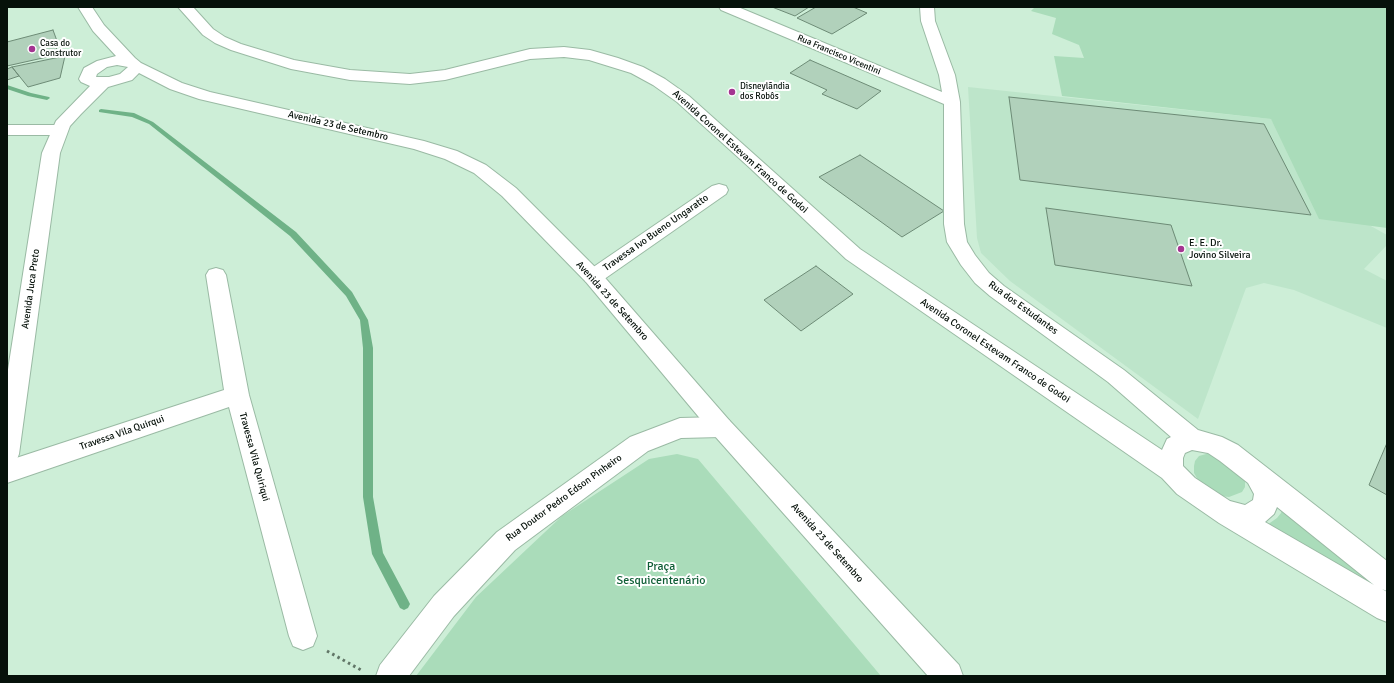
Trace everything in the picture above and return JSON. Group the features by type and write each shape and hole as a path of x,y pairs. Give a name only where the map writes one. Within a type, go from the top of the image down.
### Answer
{"street":[{"path":"85,7 98,28 133,63"},
{"name":"Avenida Coronel Estevam Franco de Godoi","path":"185,7 208,32 220,40 236,47 291,64 350,75 410,79 445,75 530,54 564,52 590,54 637,70 659,82 683,99 853,254 1171,470 1186,486 1224,512 1387,608"},
{"name":"Rua Francisco Vicentini","path":"726,7 952,102"},
{"name":"Rua dos Estudantes","path":"927,7 928,21 947,75 952,102 954,224 957,242 968,260 982,278 997,291 1116,376 1191,439"},
{"path":"88,75 98,28"},
{"path":"88,75 95,67 110,61 124,60 133,63"},
{"path":"88,75 96,83 103,84 119,80 131,73 133,63"},
{"name":"Avenida 23 de Setembro","path":"133,63 176,86"},
{"name":"Avenida Juca Preto","path":"7,454 51,154 61,128 64,111 74,93 88,75"},
{"name":"Avenida 23 de Setembro","path":"119,80 176,86 233,102 418,145 451,155 480,169 509,192 593,277 721,427 948,674"},
{"name":"Avenida Juca Preto","path":"61,128 75,110 103,84"},
{"path":"7,130 61,128"},
{"name":"Travessa Ivo Bueno Ungaratto","path":"593,277 719,190"},
{"name":"Travessa Vila Quiriqui","path":"216,276 237,395 302,636"},
{"name":"Travessa Vila Quirqui","path":"7,472 237,395"},
{"name":"Rua Doutor Pedro Edson Pinheiro","path":"392,676 444,606 506,541 639,444 680,428 721,427"},
{"path":"1171,470 1171,458 1176,446 1191,439 1213,444 1257,475 1387,578"},
{"path":"1224,512 1245,517 1255,514 1265,506 1267,493 1257,475"}],"path":[{"path":"302,636 364,672"}],"shaded area":[{"name":"E. E. Dr. Jovino Silveira","path":"968,87 1271,119 1335,206 1387,235 1387,245 1364,269 1387,281 1387,328 1294,290 1264,283 1246,288 1198,419 1010,281 981,253 977,238"}],"green space":[{"path":"1035,7 1387,7 1387,228 1319,219 1271,119 1062,96 1054,56 1084,58 1079,45 1052,34 1056,18 1031,11"},
{"name":"Praça Sesquicentenário","path":"677,454 698,459 881,676 416,676 476,597 562,516 649,459"},
{"path":"1213,454 1245,480 1245,487 1242,492 1229,497 1221,496 1198,480 1194,473 1195,461 1199,456"},
{"path":"1284,503 1377,582 1373,585 1267,525 1281,513"}],"building":[{"path":"772,7 809,7 795,16"},
{"path":"816,7 853,7 867,13 832,34 797,18"},
{"name":"Casa do Construtor","path":"53,30 57,41 56,55 7,66 7,42"},
{"path":"65,56 60,78 28,87 12,67"},
{"path":"810,60 881,91 857,109 822,94 827,90 790,73"},
{"path":"12,67 19,76 7,80 7,69"},
{"path":"1009,97 1264,124 1311,215 1020,180"},
{"path":"860,155 944,211 902,237 819,177"},
{"path":"1046,208 1171,225 1192,286 1055,265"},
{"path":"816,266 853,294 801,331 764,300"},
{"path":"1387,443 1387,495 1369,485"}],"waterway":[{"path":"7,87 30,95 47,98"},
{"path":"101,111 134,115 151,123 293,234 349,294 364,320 368,348 368,497 378,554 404,604"}],"place":[{"name":"Casa do Construtor","path":"32,49"},
{"name":"Disneylãndia dos Robôs","path":"732,92"},
{"name":"E. E. Dr. Jovino Silveira","path":"1181,249"}]}
